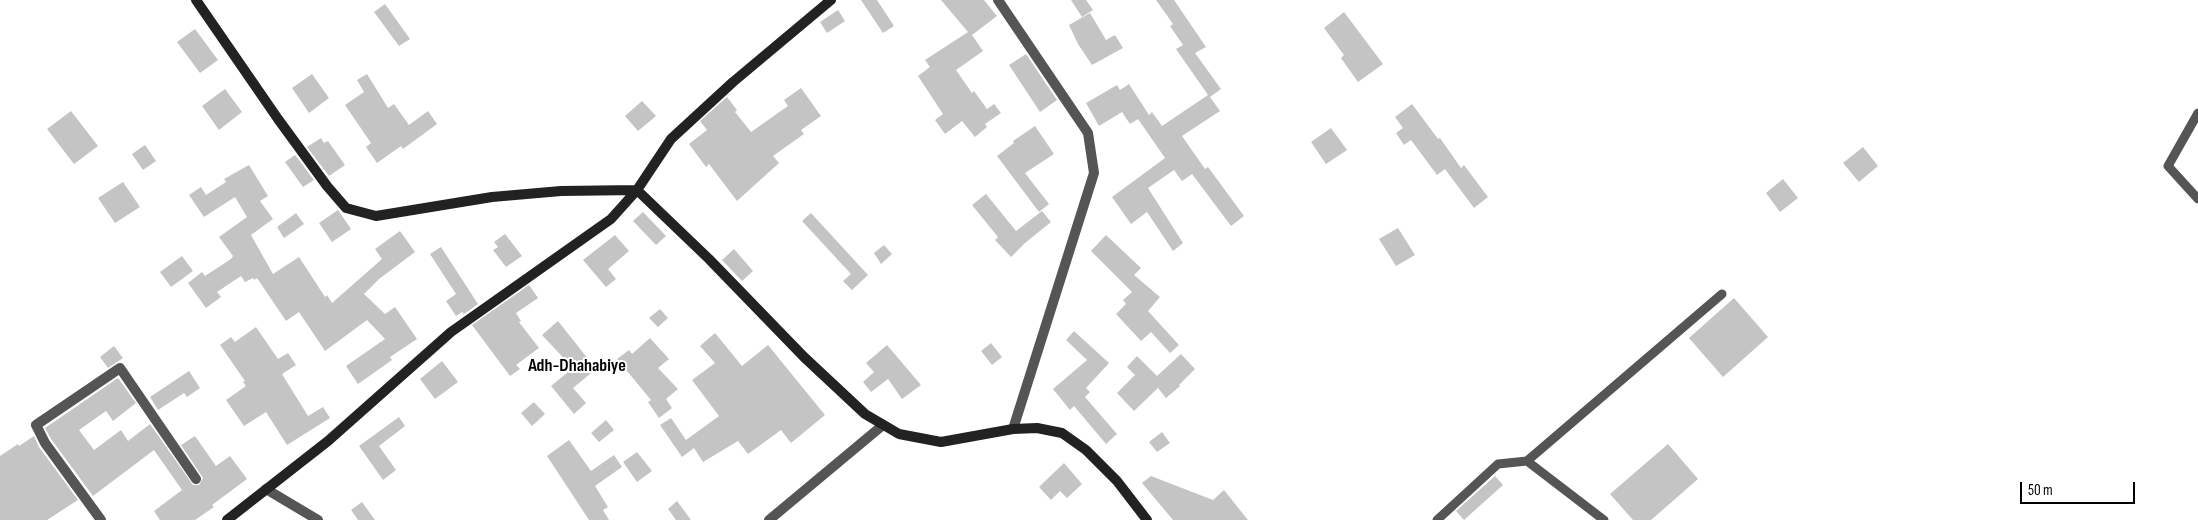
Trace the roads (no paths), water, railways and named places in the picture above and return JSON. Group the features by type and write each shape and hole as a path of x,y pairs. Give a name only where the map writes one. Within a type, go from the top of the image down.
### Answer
{"street":[{"path":"196,0 289,134 327,186 346,208 376,216 511,195 561,191 637,190 709,259 804,357 865,414 899,434 941,442 1013,429 1038,428 1062,433 1086,450 1116,481 1147,520"},
{"path":"227,520 328,441 452,332 611,219 637,190 671,139 733,82 831,0"},
{"path":"998,0 1088,133 1094,173 1013,429"},
{"path":"101,520 45,442 36,425 120,368 196,479"},
{"path":"770,520 883,425"},
{"path":"266,489 318,520"}],"lane":[{"path":"2198,113 2168,166 2198,199"},
{"path":"1437,520 1498,464 1527,461 1722,294"},
{"path":"1527,461 1604,520"}],"district":[{"name":"Adh-Dhahabiye","path":"577,366"}]}
